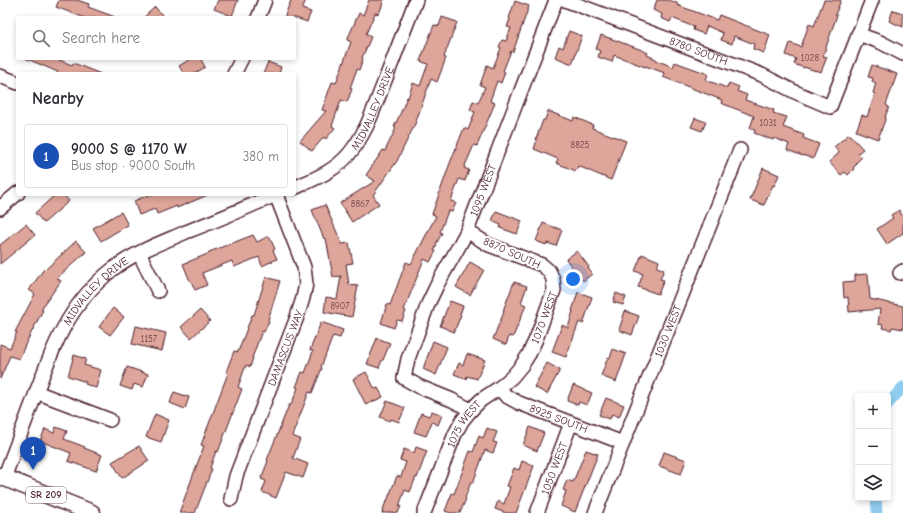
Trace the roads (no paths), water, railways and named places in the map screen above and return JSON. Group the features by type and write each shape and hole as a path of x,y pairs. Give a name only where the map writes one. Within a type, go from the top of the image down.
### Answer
{"main road":[{"name":"SR 209","path":"2,477 92,513"}],"street":[{"path":"259,16 265,0"},
{"name":"MIDVALLEY DRIVE","path":"296,187 332,169 348,155 362,136 372,115 416,0"},
{"name":"1095 WEST","path":"471,410 452,400 420,387 404,378 408,359 431,297 467,231 556,0"},
{"name":"8780 SOUTH","path":"565,0 762,75 795,92 830,107 858,34"},
{"path":"872,0 858,34 880,42 903,54"},
{"path":"235,72 241,60"},
{"path":"0,76 16,82"},
{"name":"1030 WEST","path":"595,513 740,150"},
{"path":"0,208 16,195"},
{"name":"MIDVALLEY DRIVE","path":"2,477 58,337 74,310 90,290 114,269 139,253 275,196"},
{"name":"DAMASCUS WAY","path":"231,500 236,476 297,317 306,284 304,267 277,196"},
{"name":"8870 SOUTH","path":"467,231 490,245 542,265 550,271 554,280"},
{"path":"139,253 158,291"},
{"name":"1070 WEST","path":"529,354 551,300 554,290 554,280"},
{"name":"1075 WEST","path":"424,513 455,434 462,422 481,400 512,377 529,354"},
{"name":"8925 SOUTH","path":"499,388 506,396 519,403 623,444"},
{"path":"36,392 110,420"},
{"name":"1050 WEST","path":"536,513 571,423"}],"waterway":[{"path":"891,401 903,387"},
{"path":"876,501 877,513"}],"place":[{"name":"9000 S @ 1170 W","path":"33,470"}]}
